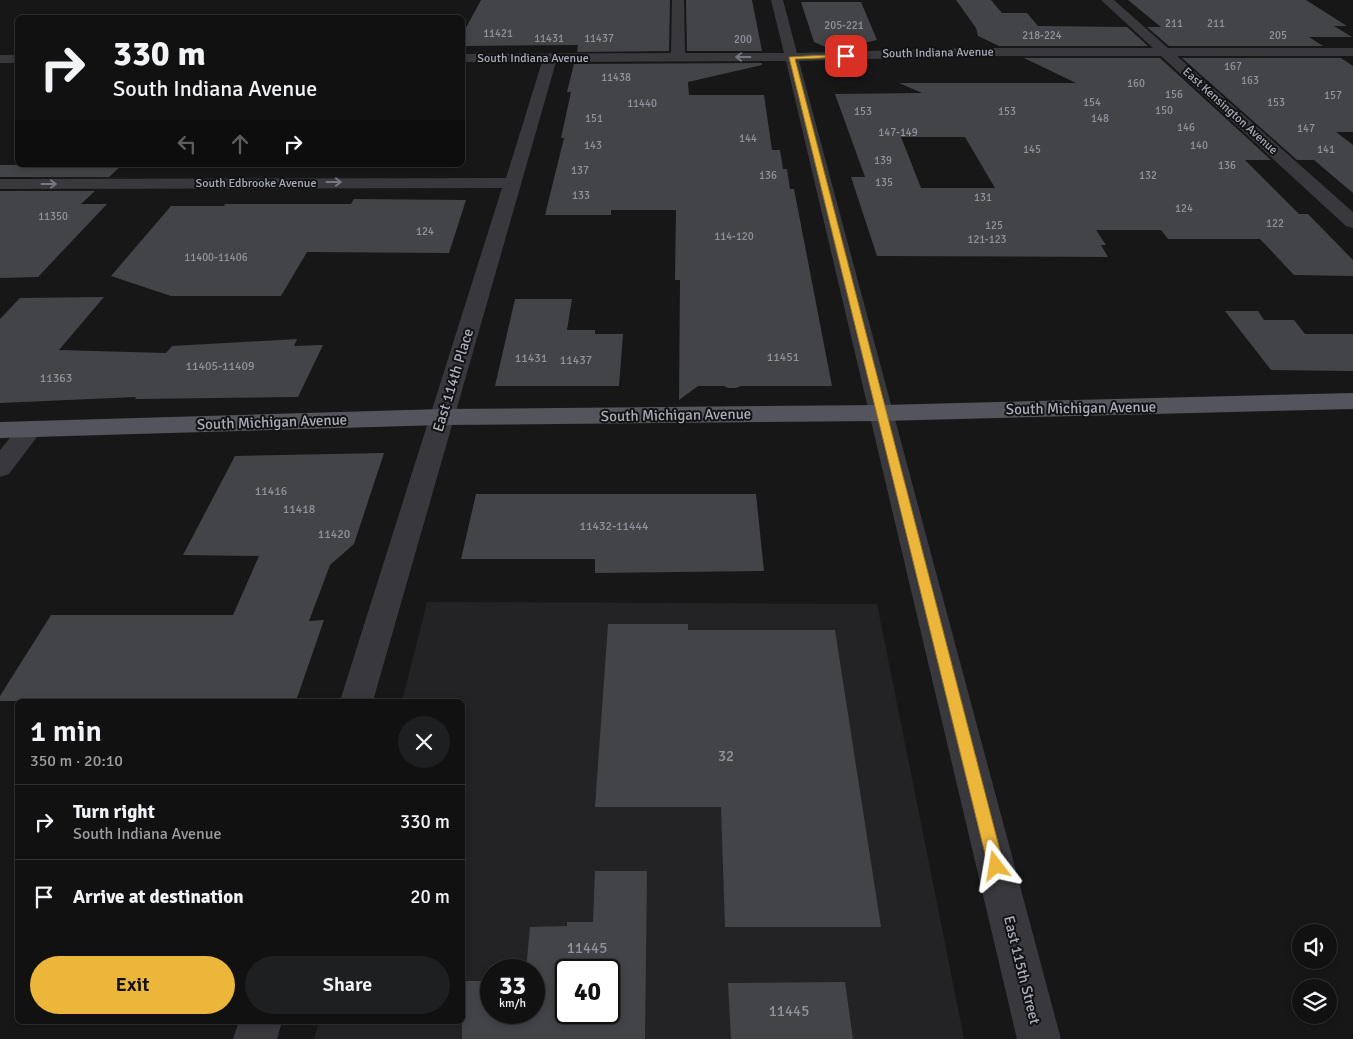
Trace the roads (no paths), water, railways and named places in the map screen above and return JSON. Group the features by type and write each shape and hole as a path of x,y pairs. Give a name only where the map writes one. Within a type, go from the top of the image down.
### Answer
{"main road":[{"name":"South Michigan Avenue","path":"0,430 442,417 882,413 1353,401"}],"street":[{"path":"678,0 678,58"},
{"name":"East 115th Street","path":"778,0 1039,1039"},
{"name":"East Kensington Avenue","path":"1107,0 1353,222"},
{"name":"South Indiana Avenue","path":"465,58 792,57 974,52 1353,52"},
{"name":"East 114th Place","path":"358,699 550,58"},
{"path":"0,59 15,59"},
{"name":"South Edbrooke Avenue","path":"0,184 512,183"},
{"path":"0,468 30,429"},
{"path":"255,1039 259,1024"}]}
